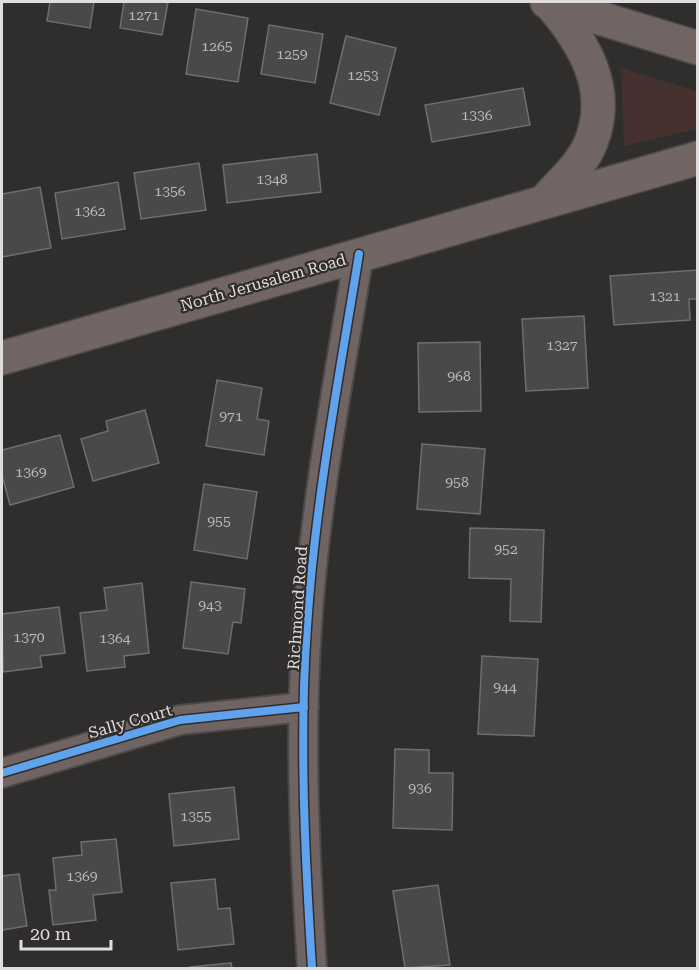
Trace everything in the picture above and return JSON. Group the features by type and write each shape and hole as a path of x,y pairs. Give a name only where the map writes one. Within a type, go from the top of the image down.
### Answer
{"main road":[{"path":"547,2 698,48"},
{"path":"546,200 582,158 591,142 599,104 597,82 591,63 547,2"},
{"name":"North Jerusalem Road","path":"2,358 698,158"}],"street":[{"name":"Richmond Road","path":"312,969 307,882 304,707 306,628 319,501 359,254"},
{"name":"Sally Court","path":"2,773 180,720 304,707"}],"shaded area":[{"path":"621,68 697,91 697,129 624,146"}],"building":[{"path":"50,2 94,2 90,28 47,21"},
{"path":"124,2 168,2 162,35 120,28"},
{"path":"196,9 248,18 238,82 186,74"},
{"path":"269,25 323,34 315,83 261,74"},
{"path":"346,36 396,48 379,115 330,103"},
{"path":"523,88 530,125 432,142 425,105"},
{"path":"317,154 321,192 227,203 223,165"},
{"path":"199,163 206,210 141,219 134,173"},
{"path":"118,182 125,229 62,239 55,193"},
{"path":"40,187 51,248 2,257 2,194"},
{"path":"698,270 698,299 689,299 690,320 614,325 610,276"},
{"path":"584,316 588,388 526,391 522,319"},
{"path":"480,342 481,411 419,412 418,343"},
{"path":"217,380 262,388 257,419 269,421 264,455 206,446"},
{"path":"145,410 159,463 93,481 81,439 108,431 106,421"},
{"path":"60,435 74,487 10,505 2,475 2,450"},
{"path":"422,444 485,449 480,514 417,509"},
{"path":"204,484 257,492 247,559 194,550"},
{"path":"470,528 544,530 541,622 510,621 511,579 469,578"},
{"path":"191,582 245,589 241,623 233,622 228,654 183,648"},
{"path":"142,583 149,653 124,656 125,667 87,671 80,613 107,610 104,588"},
{"path":"59,607 65,653 40,656 42,667 3,672 2,614"},
{"path":"482,656 538,659 534,736 478,734"},
{"path":"395,749 429,750 429,773 453,773 452,830 393,828"},
{"path":"234,787 239,839 174,846 169,794"},
{"path":"116,839 122,892 93,895 96,920 53,925 49,890 56,890 53,858 82,855 81,842"},
{"path":"19,874 27,926 2,930 2,876"},
{"path":"215,879 218,909 230,908 234,944 178,950 171,883"},
{"path":"438,885 450,965 405,968 393,891"},
{"path":"231,963 232,968 190,968 190,967"}],"cycle path":[{"path":"312,968 303,755 307,627 322,487 359,254"},
{"path":"2,773 180,720 304,707"}]}
